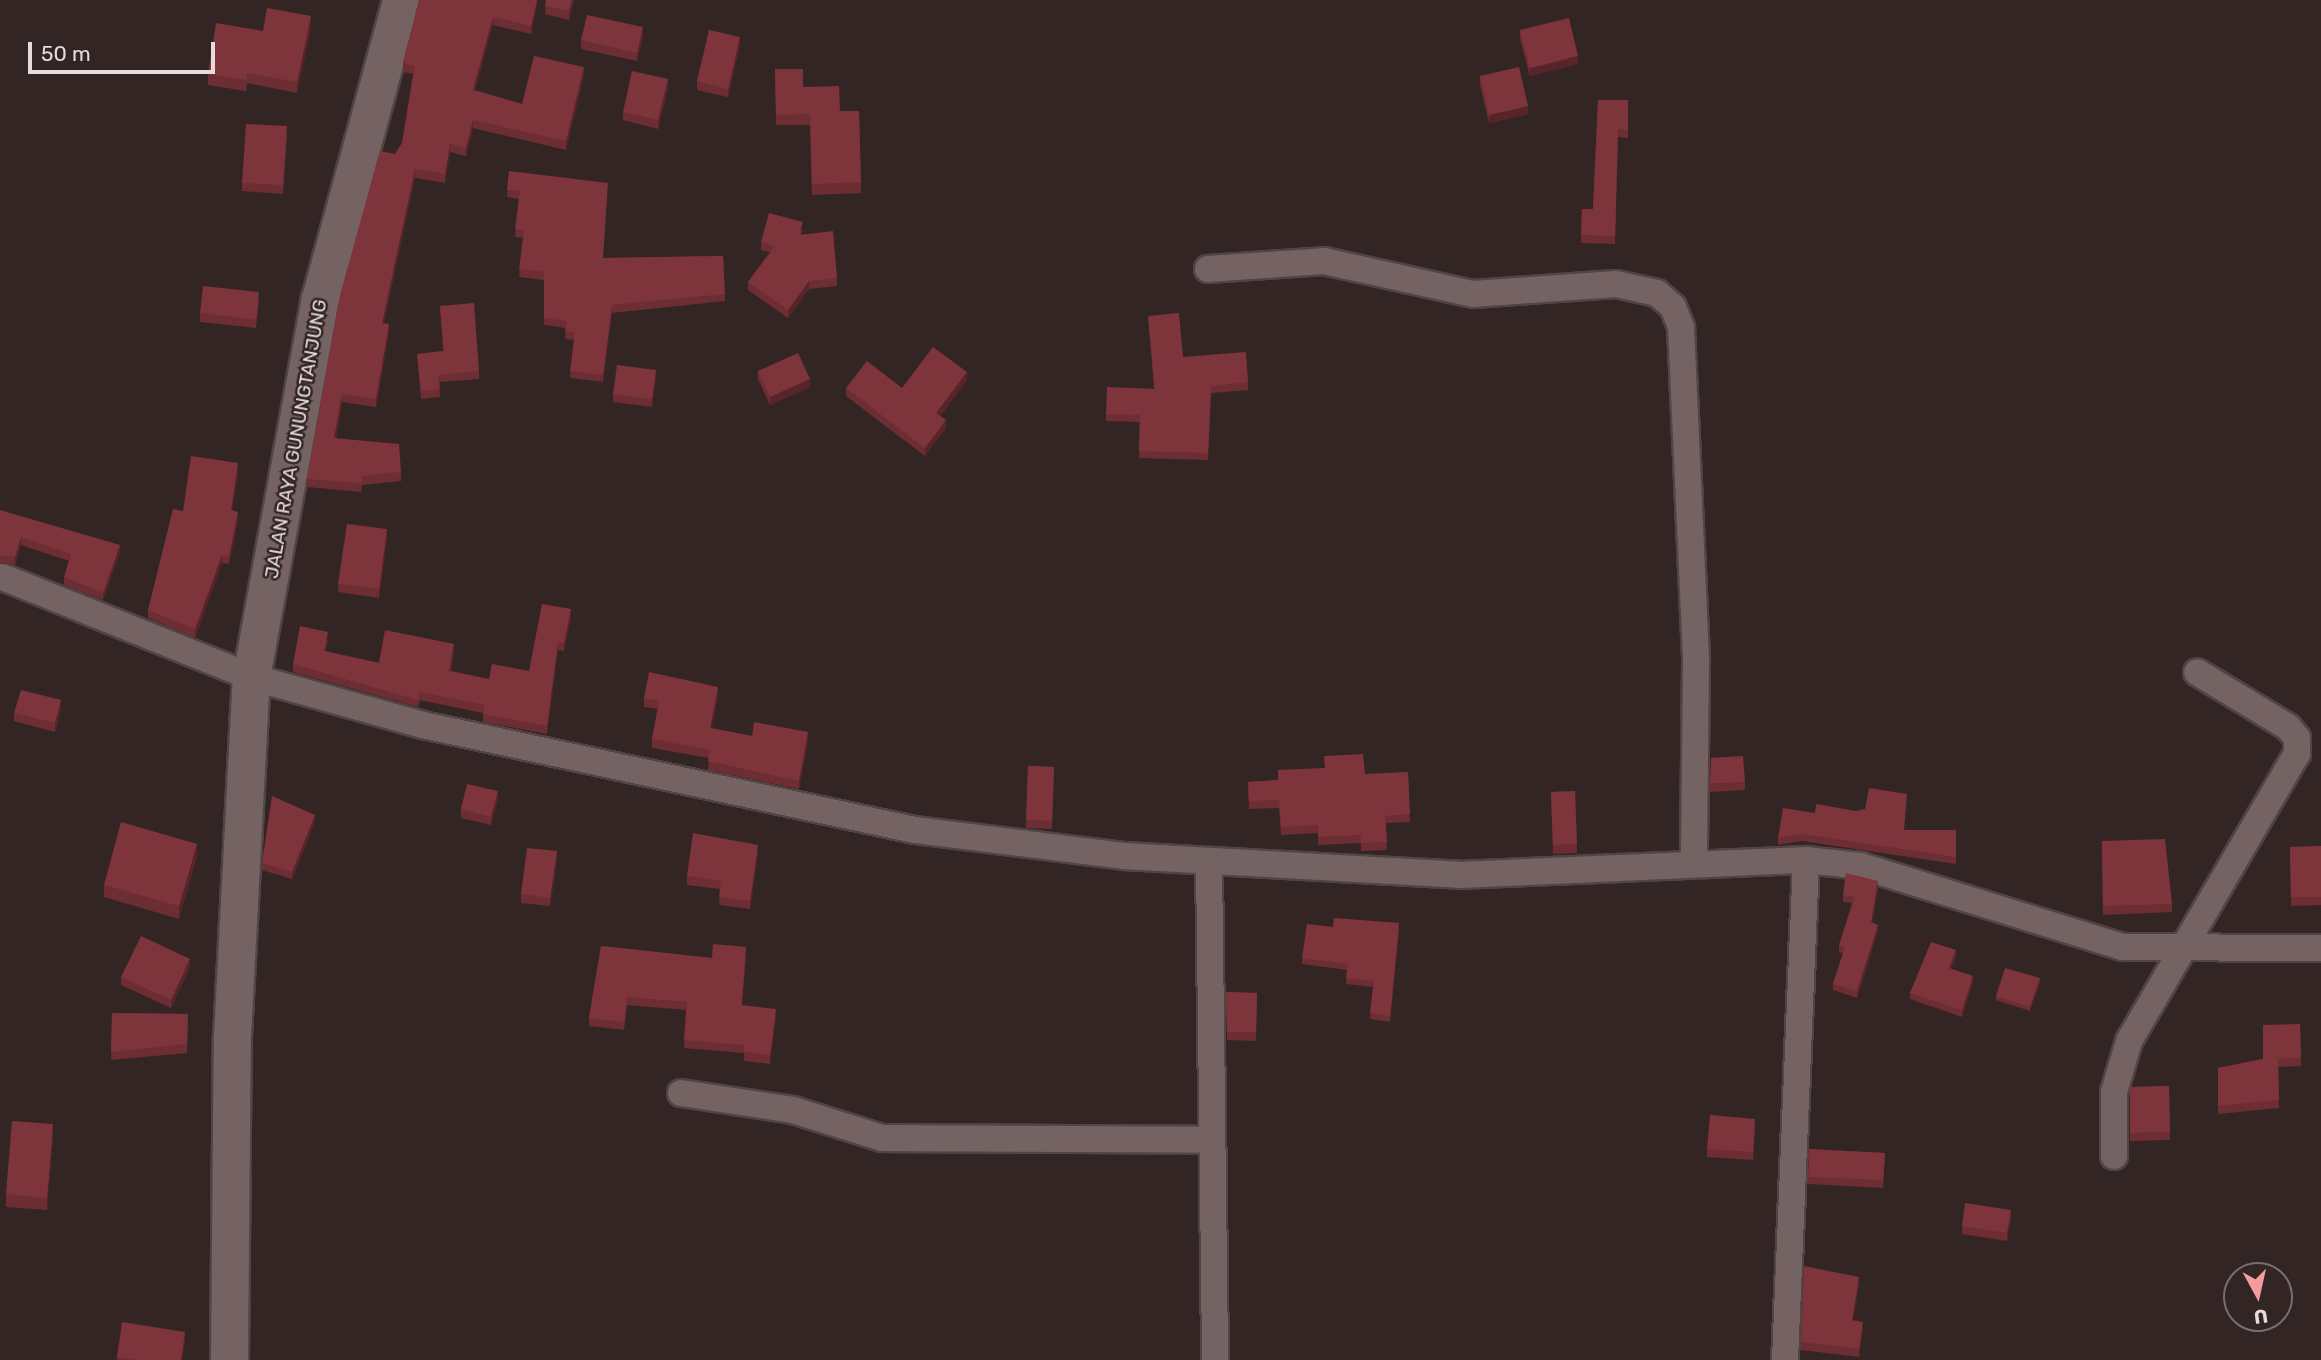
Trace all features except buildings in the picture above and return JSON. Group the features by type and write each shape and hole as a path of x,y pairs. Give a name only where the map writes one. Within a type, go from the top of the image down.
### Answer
{"main road":[{"name":"JALAN RAYA GUNUNGTANJUNG","path":"229,1360 232,1036 251,677 320,299 401,0"}],"street":[{"path":"1208,269 1324,261 1473,294 1616,284 1657,293 1673,307 1681,327 1695,647 1694,862"},
{"path":"0,576 251,677 423,725 915,830 1209,861 1459,875 1594,874 1694,862 1806,860 1861,866 2081,938 2179,949 2321,948"},
{"path":"2115,1156 2112,1107 2123,1056 2179,949 2293,764 2299,743 2288,727 2197,672"},
{"path":"1784,1360 1806,860"},
{"path":"1209,861 1210,1140 1215,1360"},
{"path":"681,1093 793,1110 882,1138 1210,1140"}]}
